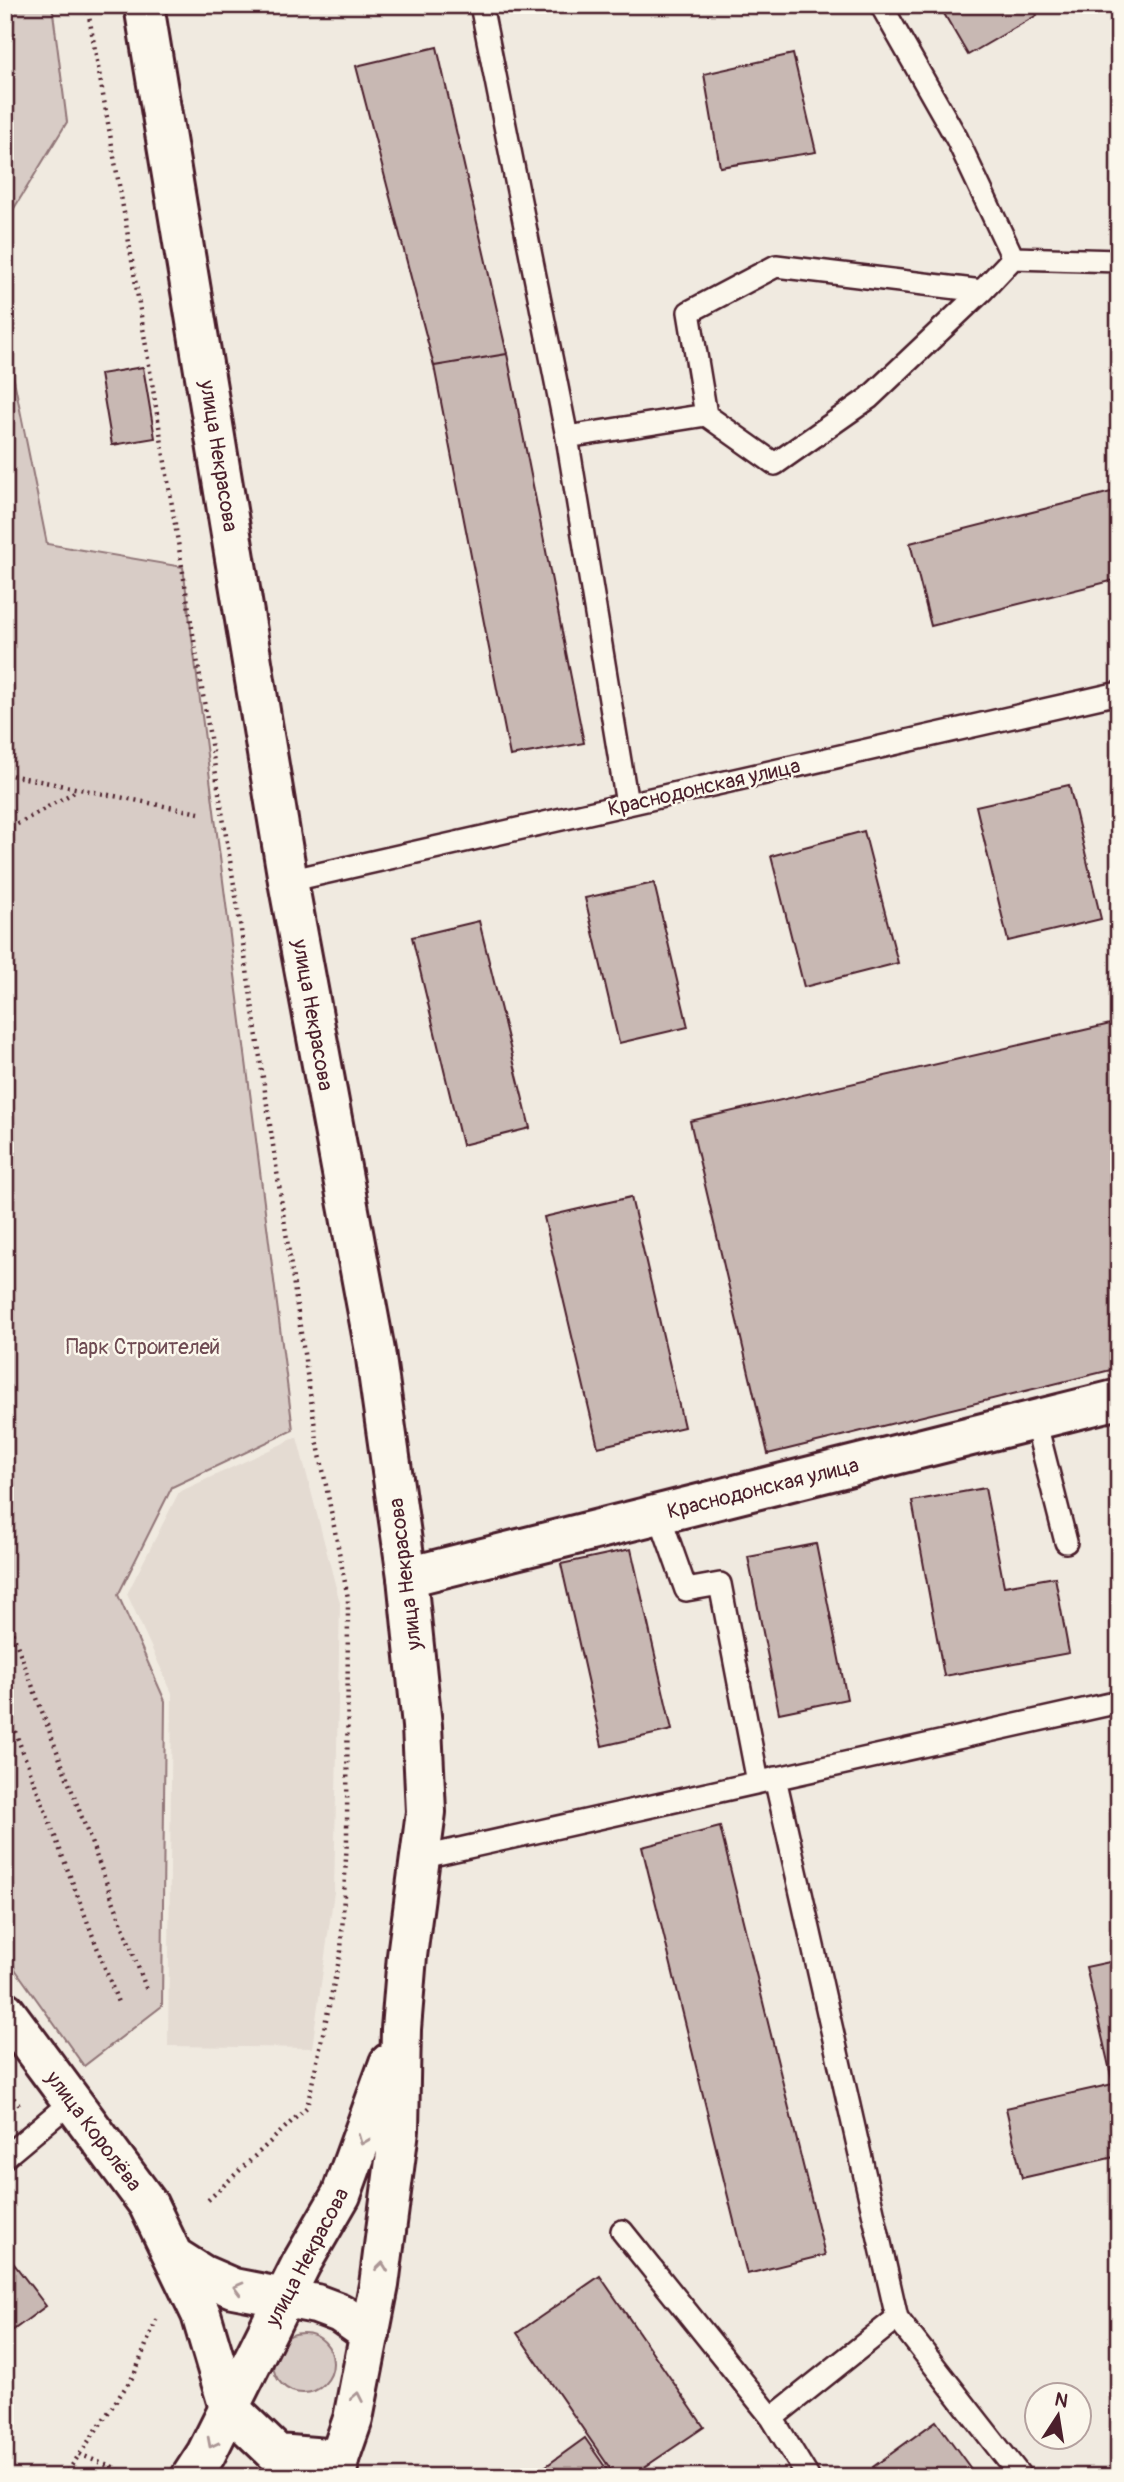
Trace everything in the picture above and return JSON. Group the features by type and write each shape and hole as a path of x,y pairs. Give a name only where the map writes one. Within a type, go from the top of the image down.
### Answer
{"main road":[{"name":"улица Некрасова","path":"144,5 288,881 375,1351 407,1577 422,1726 426,1812 401,2029 399,2130 379,2285 340,2471"},
{"name":"Краснодонская улица","path":"407,1577 1119,1399"},
{"name":"улица Королёва","path":"5,2011 148,2204 201,2314 229,2408"},
{"name":"улица Некрасова","path":"191,2477 206,2454 284,2298 341,2195 365,2137 401,2029"},
{"path":"173,2256 203,2275 233,2288 316,2304 340,2314 370,2334"},
{"path":"229,2408 277,2454 340,2471"}],"lane":[{"path":"481,5 567,437 627,804"},
{"path":"881,5 957,139 1013,258"},
{"path":"567,437 706,415 775,464 869,398 1013,258 1119,261"},
{"path":"706,415 689,312 776,266 982,291"},
{"name":"Краснодонская улица","path":"288,881 1119,693"},
{"path":"1035,1420 1066,1542"},
{"path":"659,1514 686,1590 720,1584 897,2318 1021,2477"},
{"path":"419,1858 1119,1702"},
{"path":"5,2157 72,2101"},
{"path":"621,2231 772,2418 808,2477"},
{"path":"772,2418 897,2318"}],"path":[{"path":"87,5 126,224 235,889 316,1434 348,1598 347,1839 341,1951 307,2107 205,2203"},
{"path":"5,775 199,813"},
{"path":"5,831 78,790"},
{"path":"5,1613 146,1988"},
{"path":"5,1705 119,2005"},
{"path":"64,2477 134,2375 158,2313"},
{"path":"79,2454 135,2477"}],"shaded area":[{"path":"297,1437 340,1603 334,1892 312,2048 168,2046 172,1693 127,1594 179,1492"}],"green space":[{"path":"5,5 52,5 67,122 5,223"},
{"name":"Парк Строителей","path":"5,335 47,544 183,567 293,1430 172,1487 118,1595 165,1701 162,2006 84,2066 5,1955"},
{"path":"297,2333 309,2333 328,2346 333,2363 331,2375 320,2388 309,2393 297,2393 278,2380 273,2369 273,2357 286,2338"}],"building":[{"path":"939,5 1031,5 1037,15 968,55"},
{"path":"437,47 507,354 434,366 356,66"},
{"path":"793,54 816,152 720,167 704,74"},
{"path":"507,354 584,743 510,756 434,366"},
{"path":"143,367 155,438 112,445 100,374"},
{"path":"1119,490 1119,579 931,626 910,543"},
{"path":"1069,785 1101,919 1008,941 976,806"},
{"path":"864,831 898,963 804,987 771,856"},
{"path":"654,883 688,1027 619,1043 585,898"},
{"path":"479,921 530,1128 462,1145 412,937"},
{"path":"1119,1022 1119,1368 768,1454 690,1121"},
{"path":"631,1197 684,1427 598,1447 544,1217"},
{"path":"985,1488 1004,1586 1055,1577 1069,1653 944,1676 912,1501"},
{"path":"816,1544 847,1699 779,1713 748,1557"},
{"path":"631,1549 672,1730 602,1746 561,1564"},
{"path":"720,1827 825,2255 747,2274 642,1847"},
{"path":"1119,1960 1119,2156 1022,2178 1006,2108 1113,2084 1086,1967"},
{"path":"5,2252 46,2306 5,2336"},
{"path":"600,2276 704,2427 630,2477 616,2477 517,2333"},
{"path":"936,2421 977,2477 881,2477 873,2467"},
{"path":"585,2438 612,2477 531,2477"}]}
